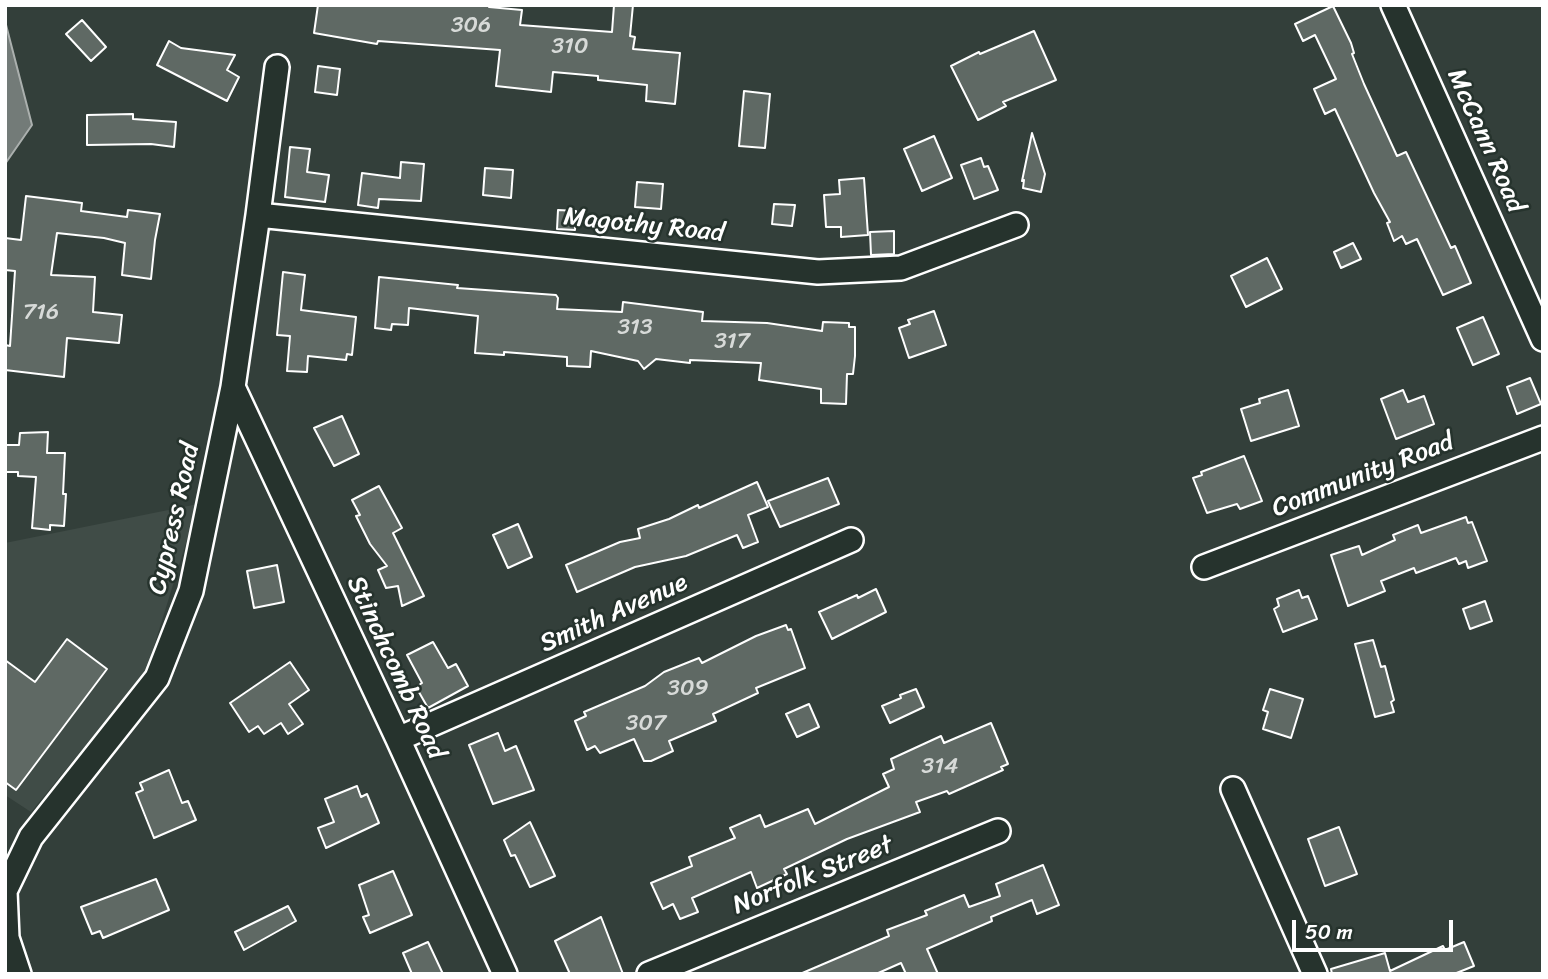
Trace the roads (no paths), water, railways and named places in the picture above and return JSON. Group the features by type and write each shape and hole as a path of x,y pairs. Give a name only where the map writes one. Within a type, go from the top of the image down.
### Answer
{"street":[{"name":"McCann Road","path":"1393,5 1543,339"},
{"name":"Cypress Road","path":"19,974 7,939 5,891 31,837 157,678 191,591 233,387 276,67"},
{"name":"Magothy Road","path":"258,215 818,272 901,268 1016,225"},
{"name":"Stinchcomb Road","path":"233,387 505,974"},
{"name":"Community Road","path":"1204,566 1543,438"},
{"name":"Smith Avenue","path":"398,739 851,541"},
{"path":"1233,789 1315,974"},
{"name":"Norfolk Street","path":"649,974 998,831"}]}
